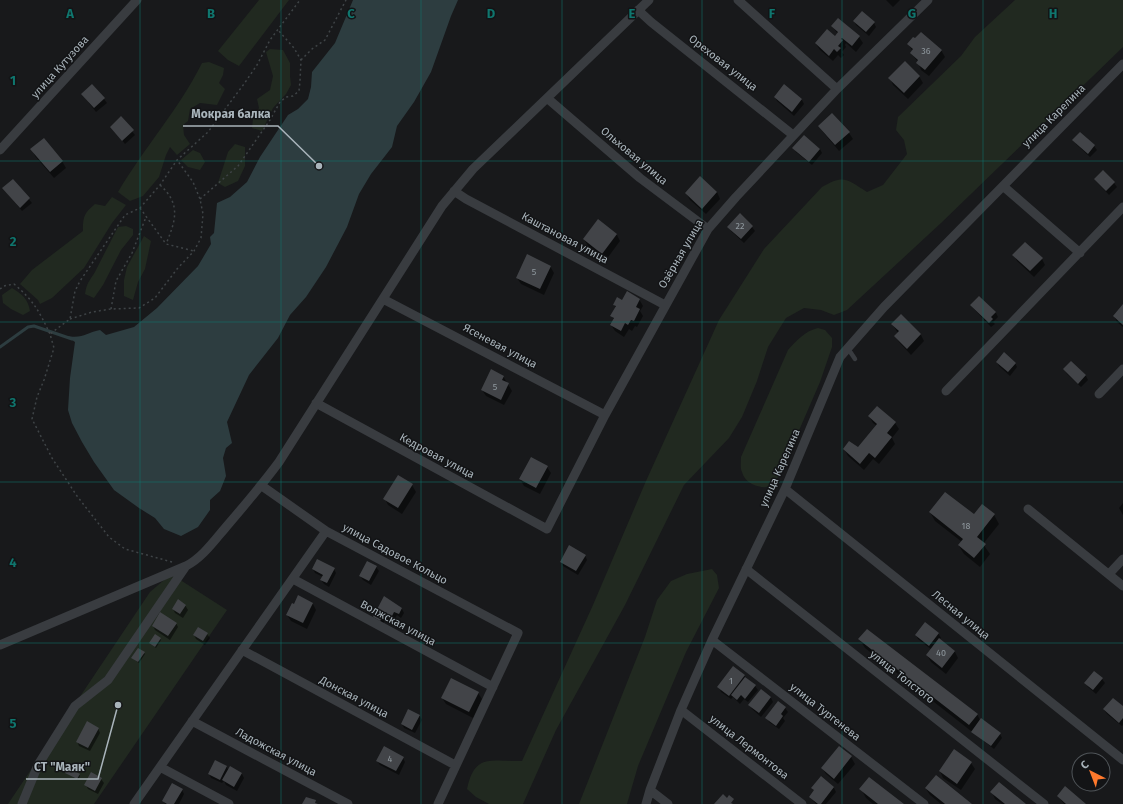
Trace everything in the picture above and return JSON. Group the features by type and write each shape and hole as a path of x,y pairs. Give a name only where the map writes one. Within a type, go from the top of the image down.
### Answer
{"street":[{"name":"улица Кутузова","path":"0,150 137,0"},
{"path":"0,645 186,566 192,563 206,550 262,486 279,462 442,206 454,191 473,169 649,0"},
{"path":"738,0 837,89"},
{"name":"Озёрная улица","path":"547,529 605,415 708,229 837,89 928,0"},
{"name":"Ореховая улица","path":"638,10 651,22 794,135"},
{"name":"улица Карелина","path":"646,804 681,710 712,640 785,488 840,357 847,347 884,307 1123,64"},
{"name":"Ольховая улица","path":"547,98 640,178 708,229"},
{"path":"1003,186 1080,253"},
{"name":"Каштановая улица","path":"454,191 466,199 665,305"},
{"path":"946,391 1123,207"},
{"name":"Ясеневая улица","path":"383,299 605,415"},
{"path":"1099,394 1123,369"},
{"name":"Кедровая улица","path":"316,403 547,529"},
{"path":"262,486 326,531"},
{"name":"Лесная улица","path":"785,488 1123,760"},
{"path":"1028,508 1123,586"},
{"name":"улица Садовое Кольцо","path":"134,804 326,531 518,633 438,804"},
{"path":"1109,574 1123,559"},
{"path":"22,804 38,765 75,706 108,680 186,566"},
{"name":"улица Толстого","path":"746,569 1044,804"},
{"name":"Волжская улица","path":"293,579 492,687"},
{"name":"улица Тургенева","path":"712,640 924,804"},
{"name":"Донская улица","path":"242,650 455,765"},
{"name":"улица Лермонтова","path":"681,710 802,804"},
{"name":"Ладожская улица","path":"192,721 348,804"},
{"path":"160,767 229,804"},
{"path":"650,790 668,804"}],"lane":[{"path":"847,347 855,359"}],"path":[{"path":"70,319 75,291 80,281 125,215 140,208 160,185 177,160 208,132 257,65 270,40 300,0"},
{"path":"301,60 312,49 325,40 346,0"},
{"path":"200,199 238,166 270,120 280,102 286,97 293,96 299,91 301,60 294,48 278,30"},
{"path":"50,334 70,319 92,312 111,309 138,308 155,298 177,269 194,251 201,238 203,214 200,199 193,182 177,160"},
{"path":"160,185 169,193 175,209 174,224 166,244"},
{"path":"140,208 166,244 194,251"},
{"path":"111,309 116,281 132,253 146,217"},
{"path":"0,289 4,286 14,284 28,296 39,310 50,334 54,348 37,397 32,419 52,458 77,496 109,537 125,549 186,566"}],"shaded area":[{"path":"259,0 289,0 239,66 228,60 218,51"},
{"path":"353,0 458,0 431,72 414,102 397,126 392,147 371,174 359,194 347,227 326,267 306,297 290,315 278,338 249,375 227,422 232,443 226,448 223,458 226,476 220,491 210,500 210,510 198,527 181,536 164,529 155,518 114,490 82,442 72,423 68,410 70,378 75,342 66,336 77,337 100,330 106,335 134,327 157,308 198,266 211,244 210,237 214,233 217,203 230,197 247,182 260,157 288,115 298,109 308,99 311,87 312,72 335,43"},
{"path":"1015,0 1123,0 1123,47 941,223 847,310 834,315 821,310 804,308 786,318 768,347 757,381 742,417 729,438 684,485 625,605 556,730 523,804 489,804 476,797 467,789 470,777 480,764 493,761 522,761 719,320 764,249 822,187 829,183 841,179 850,181 867,192 883,185 907,154 904,140 896,130 898,117 961,56 975,37"},
{"path":"270,49 283,50 290,63 291,85 286,94 273,108 262,131 252,128 253,119 259,108 257,99 270,90 273,76 266,52"},
{"path":"209,62 224,68 223,75 219,83 225,89 217,105 200,103 190,109 188,121 183,125 184,135 190,144 177,155 170,147 159,177 143,196 130,201 118,192 183,96 202,63"},
{"path":"235,144 245,147 245,166 238,181 225,187 218,183 228,152"},
{"path":"193,150 200,153 205,162 200,170 188,167 181,160"},
{"path":"112,197 126,205 112,223 84,268 52,298 40,304 38,300 20,284 32,270 83,231 83,222 86,213 91,207 95,204 105,206"},
{"path":"126,226 133,229 133,235 121,250 103,285 94,298 85,294 88,283 118,227"},
{"path":"144,236 151,241 145,269 138,282 133,300 124,296 124,280 127,267"},
{"path":"12,288 24,297 28,303 30,311 23,315 3,303 2,295"},
{"path":"818,328 825,330 832,338 832,347 820,382 778,477 770,486 762,487 752,484 746,479 741,470 741,457 788,350 798,339 813,329"},
{"path":"712,569 717,575 719,588 686,652 638,766 627,804 579,804 645,637 657,600 671,581 687,574"},
{"path":"171,574 227,610 94,804 8,804 150,592"}],"building":[{"path":"862,11 875,22 866,32 853,21"},
{"path":"838,18 860,36 852,46 842,38 841,39 843,40 838,46 841,48 837,52 834,49 829,56 815,43 827,29 835,36 838,32 831,26"},
{"path":"921,32 942,50 925,70 916,63 918,60 910,53 913,49 907,44 913,37 915,38"},
{"path":"905,61 920,76 904,93 888,78"},
{"path":"92,84 105,98 94,108 81,94"},
{"path":"784,84 802,99 792,112 774,97"},
{"path":"832,113 850,132 835,145 818,126"},
{"path":"121,116 134,130 122,141 110,127"},
{"path":"1080,132 1095,145 1088,154 1072,140"},
{"path":"804,135 820,149 809,162 792,148"},
{"path":"44,138 63,161 50,172 30,149"},
{"path":"1103,170 1115,182 1106,191 1094,179"},
{"path":"700,176 717,192 702,209 685,193"},
{"path":"13,179 30,198 20,208 2,188"},
{"path":"740,213 753,226 741,239 727,227"},
{"path":"598,219 617,234 602,254 583,239"},
{"path":"1025,242 1043,258 1030,271 1012,255"},
{"path":"527,254 551,266 540,289 516,278"},
{"path":"627,291 640,299 636,307 640,309 634,321 631,320 628,325 625,323 621,331 610,325 614,318 610,316 616,306 613,305 617,297 622,300"},
{"path":"979,296 996,312 991,317 993,319 989,323 970,305"},
{"path":"1123,304 1123,325 1113,316"},
{"path":"901,314 921,334 907,349 894,336 899,331 891,324"},
{"path":"1004,352 1016,363 1008,372 996,362"},
{"path":"1071,361 1086,375 1078,384 1063,369"},
{"path":"491,369 504,376 502,380 509,383 501,400 481,390"},
{"path":"877,406 896,422 887,433 892,437 875,458 869,453 860,464 843,449 849,441 858,447 877,424 868,416"},
{"path":"531,457 548,466 536,488 519,479"},
{"path":"398,475 413,484 398,508 383,499"},
{"path":"945,492 974,514 982,504 995,514 977,537 986,544 974,558 958,545 963,539 929,512"},
{"path":"569,545 586,555 576,571 560,562"},
{"path":"317,559 335,568 327,583 320,580 323,575 312,569"},
{"path":"367,561 377,566 369,581 359,576"},
{"path":"298,595 313,603 303,623 286,615 292,603 294,604"},
{"path":"384,596 402,608 399,614 394,612 391,618 384,615 380,621 373,617"},
{"path":"178,599 186,605 180,614 172,609"},
{"path":"160,612 177,623 168,636 152,626"},
{"path":"925,622 939,633 929,646 915,635"},
{"path":"198,627 208,633 203,641 193,635"},
{"path":"867,629 978,714 969,725 858,639"},
{"path":"155,634 161,638 155,647 149,643"},
{"path":"939,638 955,651 942,668 926,655"},
{"path":"138,648 145,652 138,662 131,658"},
{"path":"733,666 745,675 729,696 717,687"},
{"path":"1094,671 1103,678 1093,690 1084,683"},
{"path":"745,677 756,685 745,699 741,695 737,700 731,695"},
{"path":"451,678 479,692 469,712 441,698"},
{"path":"761,689 771,697 759,713 748,705"},
{"path":"1113,698 1123,706 1123,718 1119,723 1103,709"},
{"path":"778,701 786,707 781,714 783,716 776,726 765,718"},
{"path":"408,709 420,715 412,730 401,724"},
{"path":"981,718 1001,733 991,746 971,732"},
{"path":"87,721 99,728 88,748 76,742"},
{"path":"384,746 404,757 396,771 376,761"},
{"path":"839,746 852,756 834,779 821,768"},
{"path":"954,749 972,762 957,784 939,771"},
{"path":"215,760 227,766 220,780 208,774"},
{"path":"230,766 242,773 234,787 222,780"},
{"path":"68,767 80,774 77,779 65,773"},
{"path":"91,772 102,778 95,791 84,785"},
{"path":"936,775 972,804 945,804 925,788"},
{"path":"821,776 834,787 821,804 818,804 809,797 814,790 811,788"},
{"path":"869,777 904,804 878,804 859,789"},
{"path":"999,782 1026,804 1005,804 990,792"},
{"path":"172,783 183,789 174,804 167,804 162,801"},
{"path":"1065,786 1086,804 1066,804 1057,796"},
{"path":"723,794 727,798 729,795 734,799 731,803 733,804 714,804"},
{"path":"306,797 316,800 315,803 318,804 302,804"}],"waterway":[{"path":"0,347 28,327 34,326 72,339"}],"place":[{"name":"Мокрая балка","path":"319,166"},
{"name":"СТ \"Маяк\"","path":"118,705"}]}
